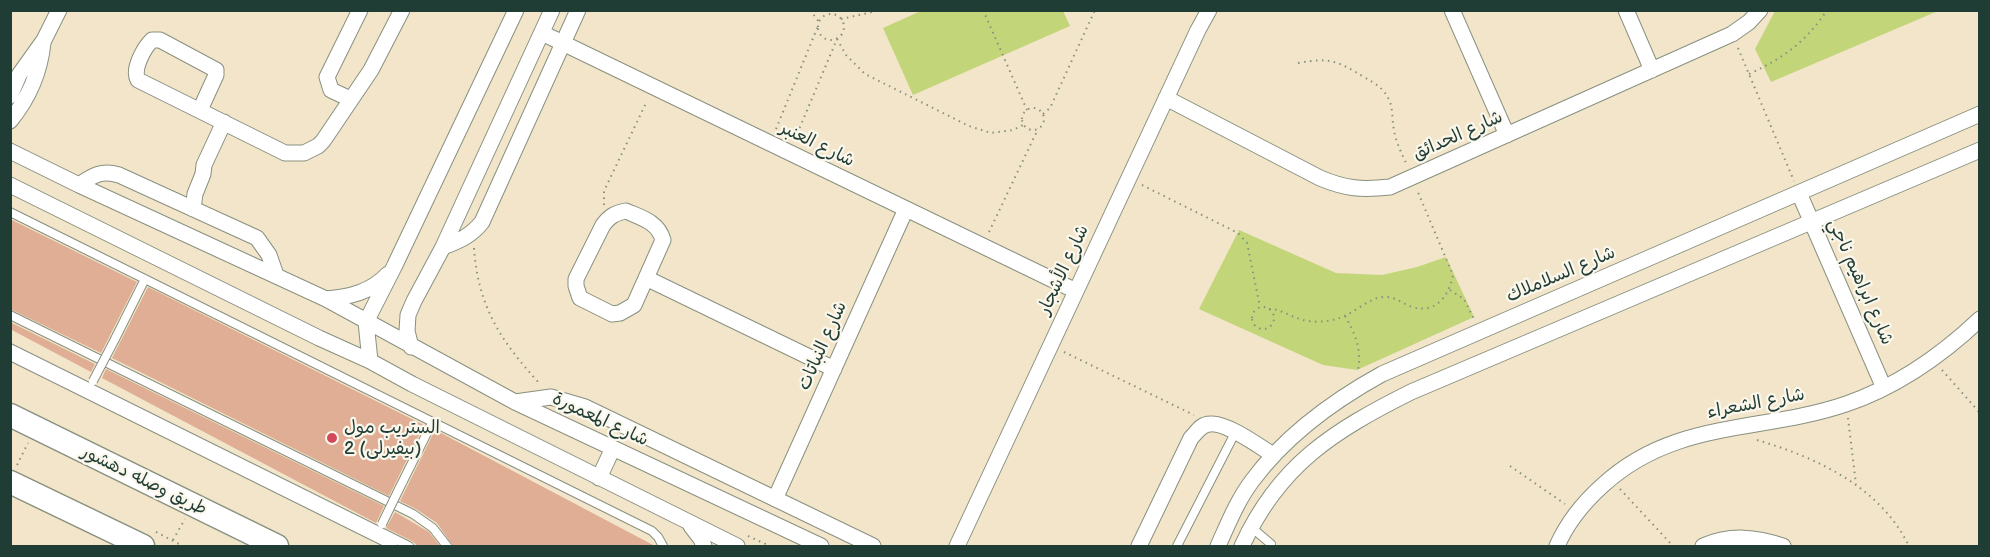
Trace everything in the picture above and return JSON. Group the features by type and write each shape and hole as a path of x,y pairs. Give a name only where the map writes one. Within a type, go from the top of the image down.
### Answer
{"main road":[{"name":"طريق وصله دهشور","path":"10,415 277,546"},
{"path":"14,474 143,546"}],"street":[{"path":"10,96 26,63 44,40 58,10"},
{"path":"350,99 331,90 327,78 360,10"},
{"path":"200,110 217,71 160,40 152,40 147,45 136,70 136,77 141,81 285,153 304,153 323,141 371,70 402,10"},
{"path":"370,361 366,322 516,10"},
{"path":"411,346 407,331 408,315 443,247 552,10"},
{"path":"443,247 473,234 489,209 578,10"},
{"name":"شارع الأشجار","path":"957,546 1209,10"},
{"path":"1452,10 1508,135"},
{"path":"1626,10 1652,70"},
{"name":"شارع الحدائق","path":"1166,98 1320,178 1343,187 1366,190 1390,187 1732,34 1749,22 1760,10"},
{"name":"شارع العنبر","path":"542,33 1076,291"},
{"path":"10,121 34,82 44,40"},
{"name":"شارع السلاملاك","path":"1218,546 1239,501 1273,455 1306,424 1349,392 1383,374 1479,331 1980,114"},
{"path":"194,209 195,194 204,165 224,122"},
{"path":"1242,546 1275,489 1305,458 1338,431 1373,411 1411,392 1980,150"},
{"name":"شارع المعمورة","path":"10,151 326,299 515,402 821,546"},
{"path":"177,201 184,195 195,174 204,165"},
{"path":"79,185 92,176 108,171 177,201 257,238 269,255 276,275"},
{"path":"10,185 370,361 689,524 737,546"},
{"name":"شارع ابراهيم ناجي","path":"1799,193 1884,388"},
{"name":"شارع النباتات","path":"775,499 906,209"},
{"path":"626,211 652,222 663,240 646,278 634,305 620,313 612,314 580,298 576,279 603,225 617,212 626,211"},
{"path":"326,299 343,298 360,293 378,284 394,267"},
{"path":"646,278 834,369"},
{"name":"شارع الشعراء","path":"1557,546 1577,512 1592,494 1644,454 1677,440 1720,429 1807,415 1847,404 1884,388 1933,359 1980,319"},
{"path":"515,402 551,397 585,407 873,546"},
{"path":"1139,546 1191,438 1202,426 1211,423 1224,426 1273,455"},
{"path":"599,477 613,448"},
{"path":"689,524 702,539 704,546"},
{"path":"1703,546 1737,537 1761,539 1783,546"}],"lane":[{"path":"10,212 652,531 663,546"},
{"path":"90,388 146,279"},
{"path":"10,315 413,514 433,528 447,546"},
{"path":"11,349 409,546"},
{"path":"10,356 90,388"},
{"path":"378,531 432,423"},
{"path":"1177,546 1235,433"},
{"path":"1251,527 1271,544"},
{"path":"378,531 393,546"}],"path":[{"path":"810,10 818,24 818,32 825,39 837,39"},
{"path":"841,19 882,10"},
{"path":"983,10 1027,110"},
{"path":"1043,114 1050,108 1095,10"},
{"path":"1749,74 1775,62 1792,50 1807,37 1827,10"},
{"path":"770,144 821,18 829,14 838,16 844,31 837,39 789,153"},
{"path":"1732,34 1799,193"},
{"path":"837,39 846,55 865,74 969,126 991,133 1013,130 1023,124"},
{"path":"1260,307 1276,309 1300,320 1318,322 1335,320 1352,314 1373,298 1386,297 1399,300 1412,307 1427,308 1441,302 1450,290 1453,275 1397,143 1391,105 1385,92 1376,83 1349,67 1333,61 1315,60 1298,63"},
{"path":"609,217 604,209 604,191 653,87"},
{"path":"982,246 1038,129 1044,121 1043,114 1036,109 1027,110 1023,116 1023,124 1030,130 1038,129"},
{"path":"1129,178 1243,237 1247,243 1260,307"},
{"path":"473,234 475,265 482,295 493,324 510,350 551,397"},
{"path":"1450,290 1464,299 1479,331"},
{"path":"1260,307 1252,317 1253,322 1260,328 1269,326 1272,322 1272,313 1269,309"},
{"path":"1345,316 1358,345 1359,361 1356,377 1349,392"},
{"path":"1050,346 1211,423"},
{"path":"1933,359 1980,413"},
{"path":"1847,404 1856,484"},
{"path":"1748,437 1826,466 1856,484 1882,508 1909,546"},
{"path":"14,474 28,442"},
{"path":"1510,466 1577,512"},
{"path":"1610,478 1673,546"},
{"path":"172,540 186,518"}],"green space":[{"path":"923,10 1063,11 1070,26 913,95 883,28"},
{"path":"1775,11 1938,11 1771,82 1755,49"},
{"path":"1239,230 1336,273 1382,275 1446,257 1474,317 1357,370 1323,365 1199,309"}],"building":[{"path":"10,219 137,282 101,353 10,309"},
{"path":"148,287 424,425 389,496 112,358"},
{"path":"10,322 95,364 91,372 10,329"},
{"path":"106,369 384,506 376,523 102,378"},
{"path":"435,430 655,546 453,546 437,523 400,501"},
{"path":"395,512 429,532 440,546 418,546 386,528"}],"place":[{"name":"الستريب مول 2 (بيفيرلى)","path":"332,438"}]}
